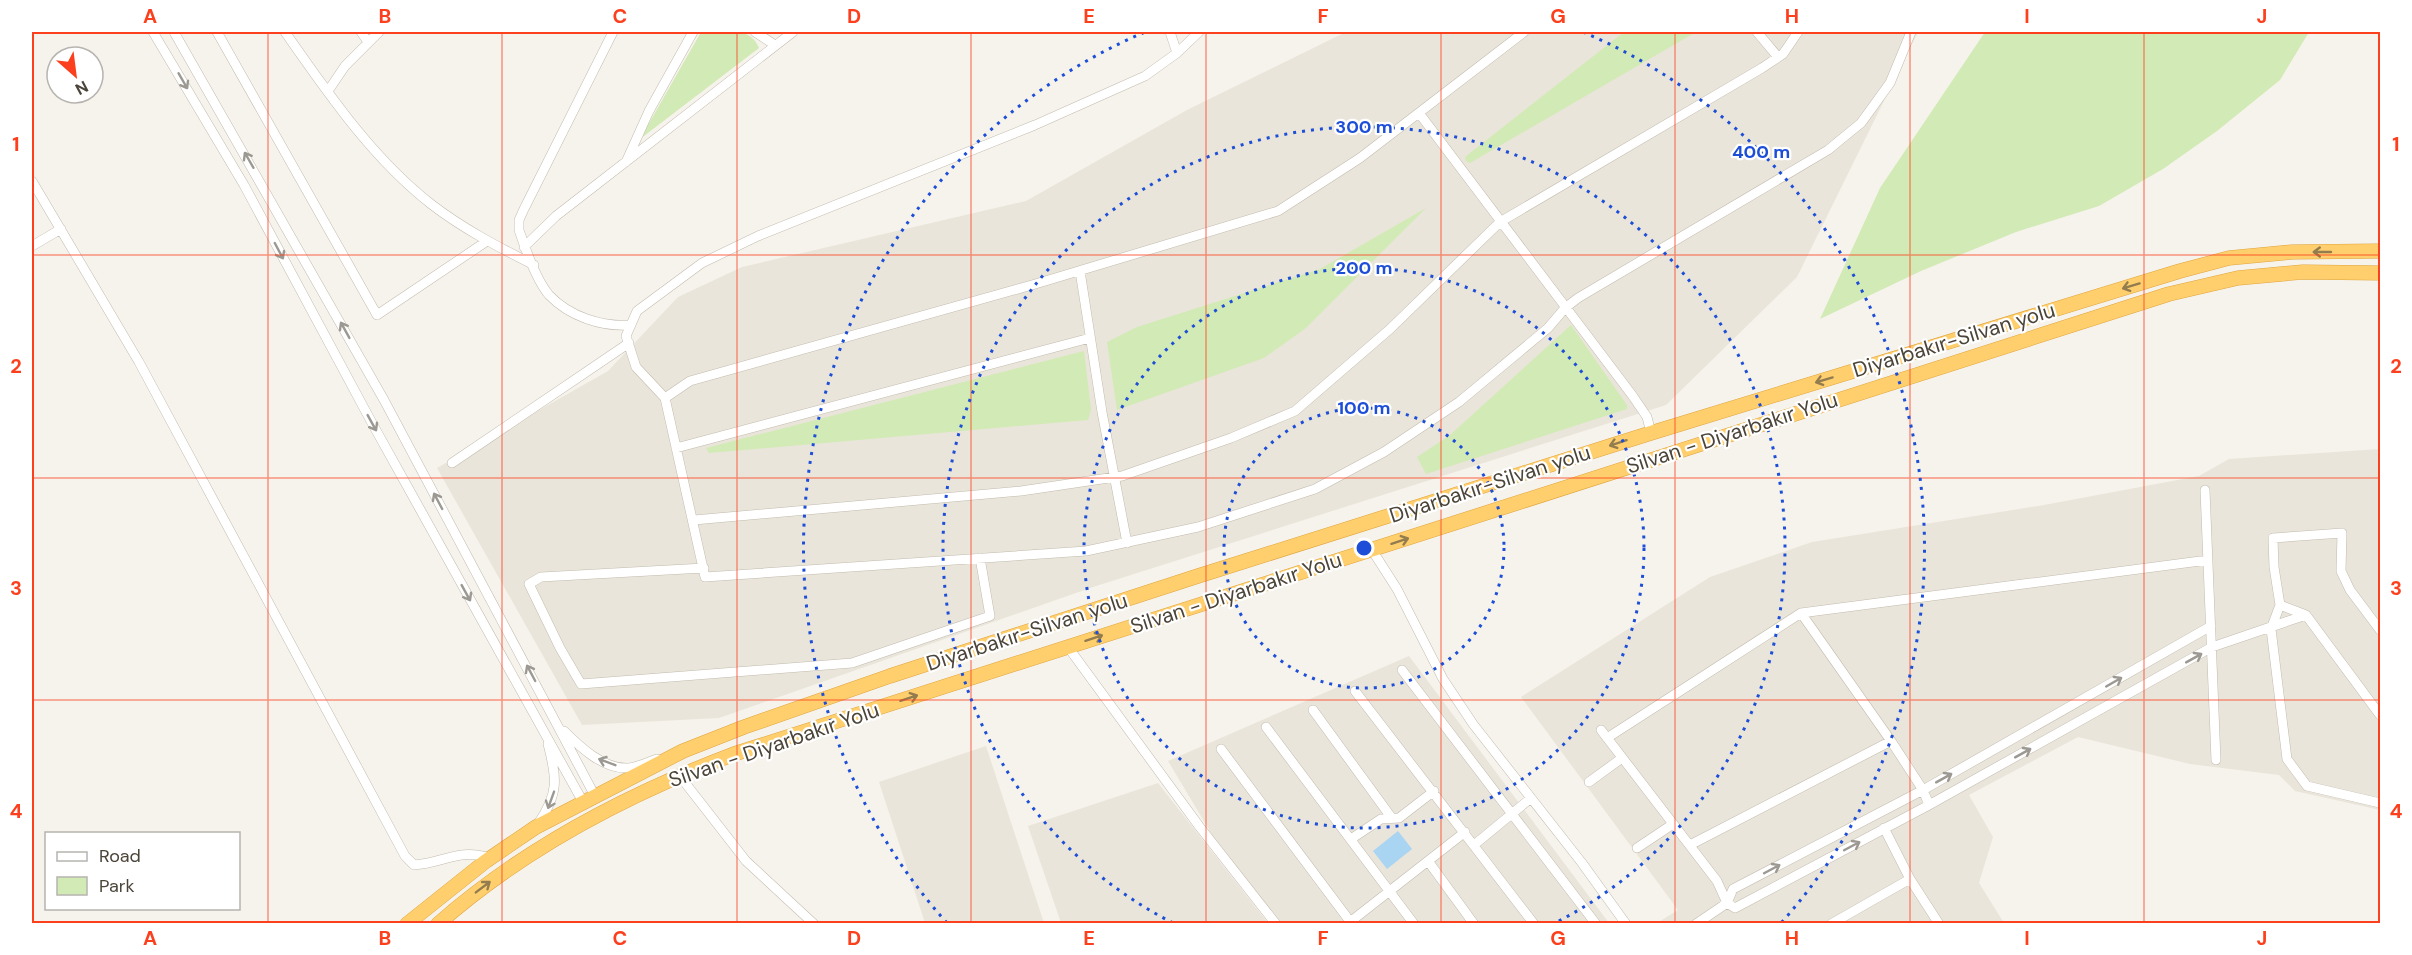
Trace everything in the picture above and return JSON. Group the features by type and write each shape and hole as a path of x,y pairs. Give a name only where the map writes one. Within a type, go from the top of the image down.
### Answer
{"highway":[{"name":"Diyarbakır-Silvan yolu","path":"407,924 490,858 536,827 683,751 901,673 1651,433 2180,271 2229,258 2292,252 2380,251"},
{"name":"Silvan - Diyarbakır Yolu","path":"438,924 501,873 578,827 679,775 734,754 2169,294 2238,278 2303,272 2380,273"}],"street":[{"path":"153,32 244,185 389,454 544,730 589,799"},
{"path":"174,32 378,390 558,725 589,799"},
{"path":"218,32 377,315 487,241"},
{"path":"285,32 328,91 383,158 430,203 487,241 534,265"},
{"path":"361,32 368,42"},
{"path":"328,91 379,32"},
{"path":"614,32 519,220 524,247 549,294 577,315 612,326 631,325"},
{"path":"625,164 649,111 693,32"},
{"path":"755,32 775,45"},
{"path":"524,247 556,216 793,32"},
{"path":"1170,32 1177,53"},
{"path":"1198,32 1177,53 1145,76 1055,116 758,236 712,259 637,311 626,336 636,367 665,398 705,577 1086,551 1198,527 1315,489 1384,452 1459,402 1548,328 1565,308 1828,150 1861,123 1890,83 1911,32"},
{"path":"665,398 690,381 1080,271 1278,211 1349,166 1524,32"},
{"path":"1756,32 1778,57"},
{"path":"694,520 1021,491 1114,477 1230,438 1295,411 1390,329 1500,222 1778,57 1798,32"},
{"path":"1419,113 1647,417 1651,433"},
{"path":"32,181 139,362 405,856 414,866 431,864 472,852 490,858"},
{"path":"32,246 61,229"},
{"path":"1080,271 1127,543"},
{"path":"676,448 1090,338"},
{"path":"452,463 628,343"},
{"path":"2205,490 2216,760"},
{"path":"2380,630 2350,590 2341,571 2342,533 2273,538 2274,567 2280,605 2271,629 2287,759 2307,786 2380,803"},
{"path":"1372,550 1397,589 1443,679 1473,724 1626,924"},
{"path":"704,568 541,576 529,584 560,648 581,684 852,663 990,616 980,558"},
{"path":"2208,560 1801,613 1604,734 1717,881 1727,903 1735,908 1929,805 2212,647 2271,629 2306,615"},
{"path":"2280,605 2306,615 2380,715"},
{"path":"1801,613 1891,741 1923,790 1929,805"},
{"path":"1696,924 1727,903 1733,889 1923,790 2211,626"},
{"path":"1068,647 1198,826 1275,924"},
{"path":"1402,670 1596,924"},
{"path":"1355,691 1534,924"},
{"path":"1313,710 1391,817"},
{"path":"558,725 578,744 612,765 629,768 683,751"},
{"path":"1266,727 1414,924"},
{"path":"536,827 551,805 556,774 544,730"},
{"path":"1690,845 1891,741"},
{"path":"1221,749 1351,923 1465,832"},
{"path":"1589,782 1622,758"},
{"path":"679,775 746,861 814,924"},
{"path":"1351,839 1381,819 1399,818 1434,791"},
{"path":"1474,845 1531,798"},
{"path":"1637,848 1673,824"},
{"path":"1884,828 1910,879 1939,924"},
{"path":"1428,861 1474,924"},
{"path":"1831,924 1910,879"}],"shaded area":[{"path":"1346,32 1918,32 1797,277 1666,405 1093,587 719,718 582,725 437,468 608,371 678,297 742,267 1026,201 1187,110"},
{"path":"2380,449 2380,810 2295,791 2279,775 2190,764 2078,737 1969,795 1993,837 1979,883 2004,923 1657,923 1678,910 1521,697 1710,577 1812,542 2044,505 2199,476 2229,459"},
{"path":"1409,656 1609,923 1278,923 1223,853 1168,761"},
{"path":"986,746 1044,923 925,923 879,782"},
{"path":"1158,783 1268,923 1061,923 1028,826"}],"green space":[{"path":"735,31 749,36 759,48 640,139 701,32"},
{"path":"1624,32 1696,32 1470,163 1466,161 1465,157"},
{"path":"1985,32 2309,32 2280,80 2217,131 2163,169 2099,206 2016,232 1921,271 1820,319 1880,188"},
{"path":"1426,208 1306,328 1264,358 1117,410 1107,342 1137,327 1320,269"},
{"path":"1571,325 1627,405 1627,409 1426,474 1417,457 1450,435"},
{"path":"1084,351 1091,409 1088,420 709,453 706,448"}],"water":[{"path":"1398,831 1412,849 1387,869 1373,851"}]}
